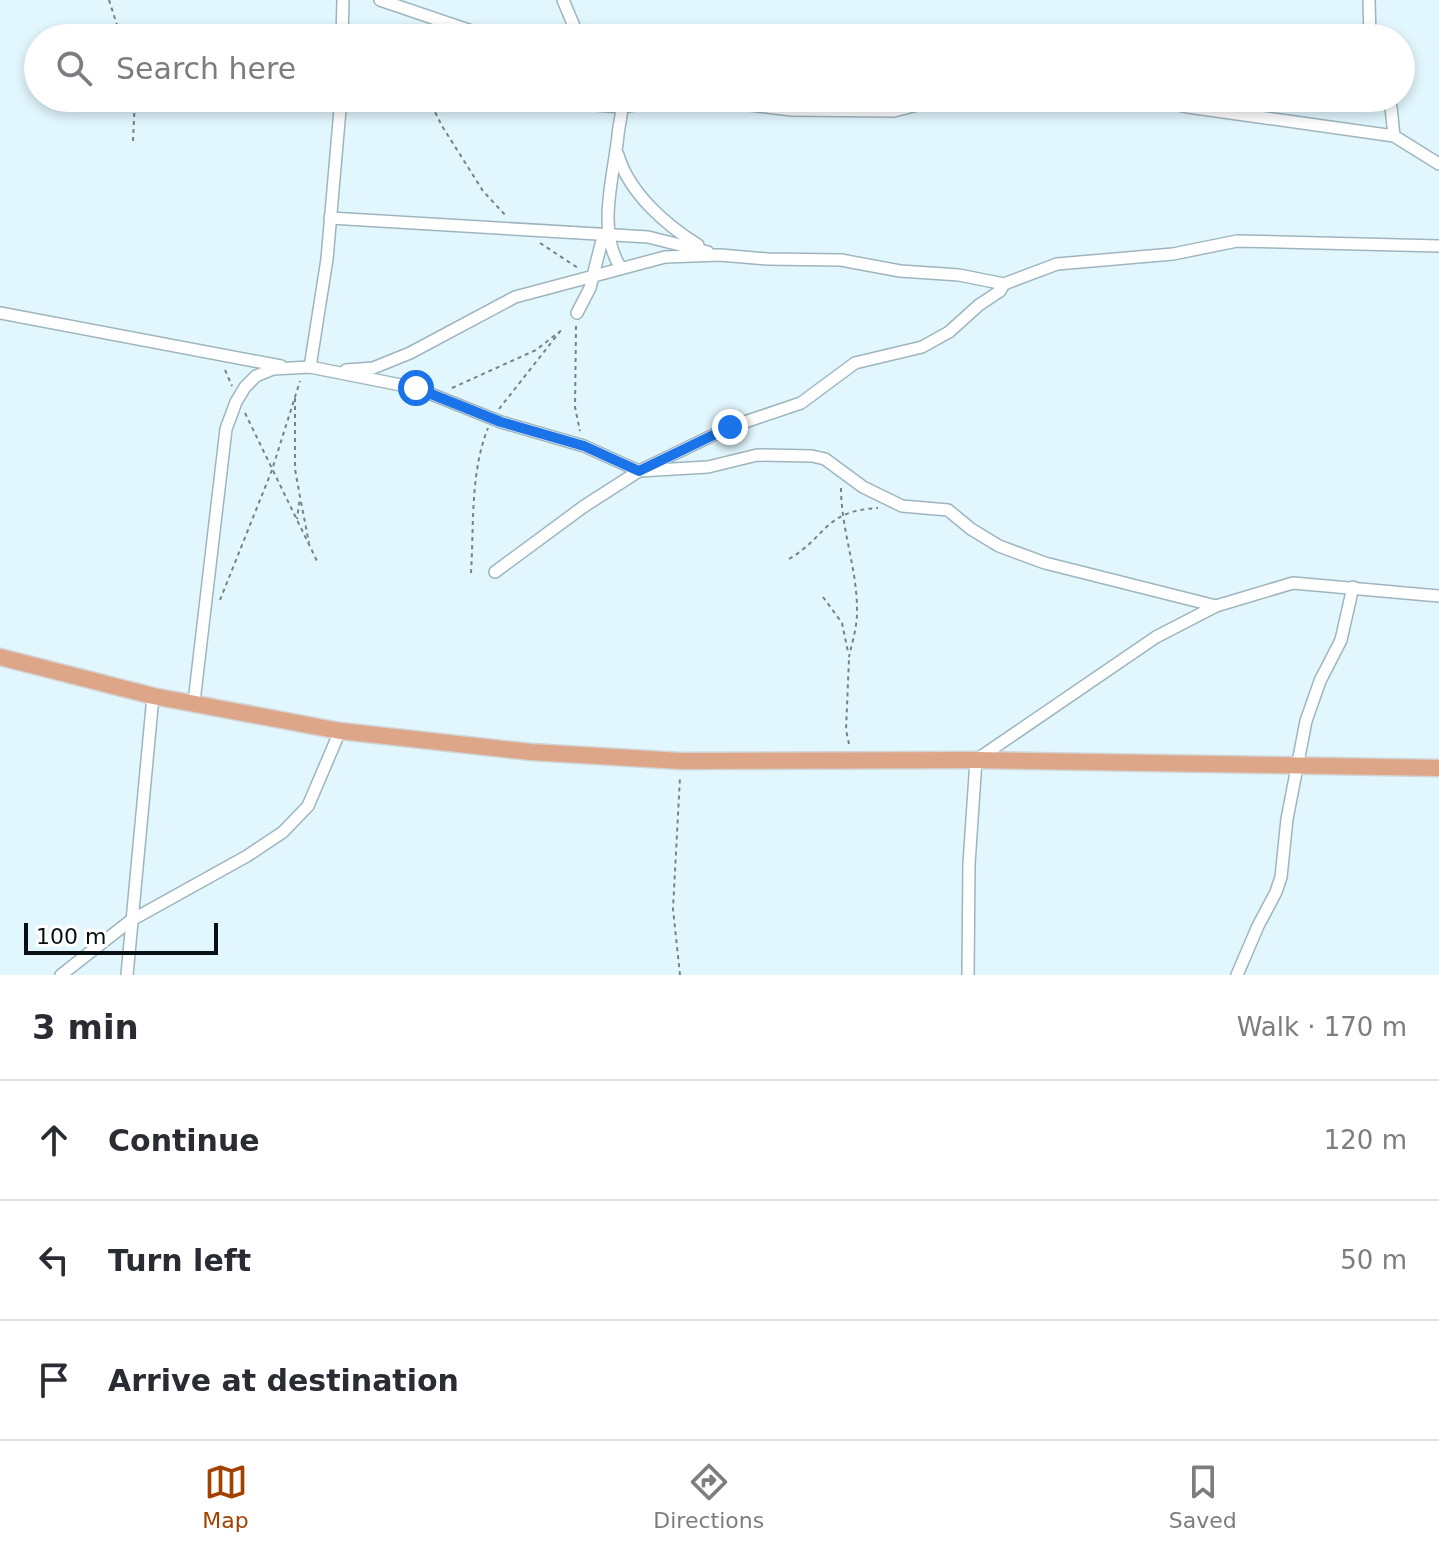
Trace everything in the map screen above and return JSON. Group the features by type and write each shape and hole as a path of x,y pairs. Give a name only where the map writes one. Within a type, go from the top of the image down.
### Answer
{"main road":[{"path":"0,657 153,696 340,731 531,752 681,761 976,760 1297,768 1439,768"}],"street":[{"path":"342,24 343,0"},
{"path":"380,0 451,24"},
{"path":"563,0 573,24"},
{"path":"1369,0 1370,24"},
{"path":"310,367 327,259 340,112"},
{"path":"608,112 618,131"},
{"path":"577,313 590,288 606,235 621,112"},
{"path":"1224,112 1394,136 1439,164"},
{"path":"1392,112 1394,136"},
{"path":"617,150 622,169 639,193 680,233 720,255"},
{"path":"330,218 671,241 720,255"},
{"path":"606,235 621,268"},
{"path":"340,372 373,368 432,343 505,301 665,257 720,255 841,260 1004,284 1057,264 1161,255 1237,241 1439,246"},
{"path":"495,572 583,507 639,471 730,427 801,403 855,363 922,347 949,332 1000,291 1004,284"},
{"path":"0,313 289,367"},
{"path":"194,702 226,429 238,399 256,376 289,367 310,367 416,388 492,418 584,446 639,471 708,467 757,455 825,459 863,487 902,506 948,510 985,539 1045,563 1216,606"},
{"path":"968,975 969,864 976,760 1156,637 1216,606 1293,583 1439,596"},
{"path":"1237,975 1276,892 1297,768 1313,699 1341,640 1353,587"},
{"path":"127,975 153,696"},
{"path":"61,975 130,921 247,856 283,832 308,806 340,731"}],"path":[{"path":"109,0 117,24"},
{"path":"133,141 134,112"},
{"path":"435,112 483,191 520,230 593,276"},
{"path":"577,313 575,407 584,446"},
{"path":"448,390 536,350 562,329 492,418 482,442 476,473 471,573"},
{"path":"218,354 318,563"},
{"path":"203,628 220,599 272,470 297,384 310,367"},
{"path":"295,393 295,469 310,547"},
{"path":"837,468 841,486 841,515 857,614 849,657 846,730 854,760"},
{"path":"297,520 300,497"},
{"path":"789,559 805,550 828,523 841,515 868,508 902,506"},
{"path":"823,597 842,623 849,657"},
{"path":"680,975 673,909 681,761"}],"route":[{"path":"416,388 501,422 584,446 639,471 730,427"}]}
